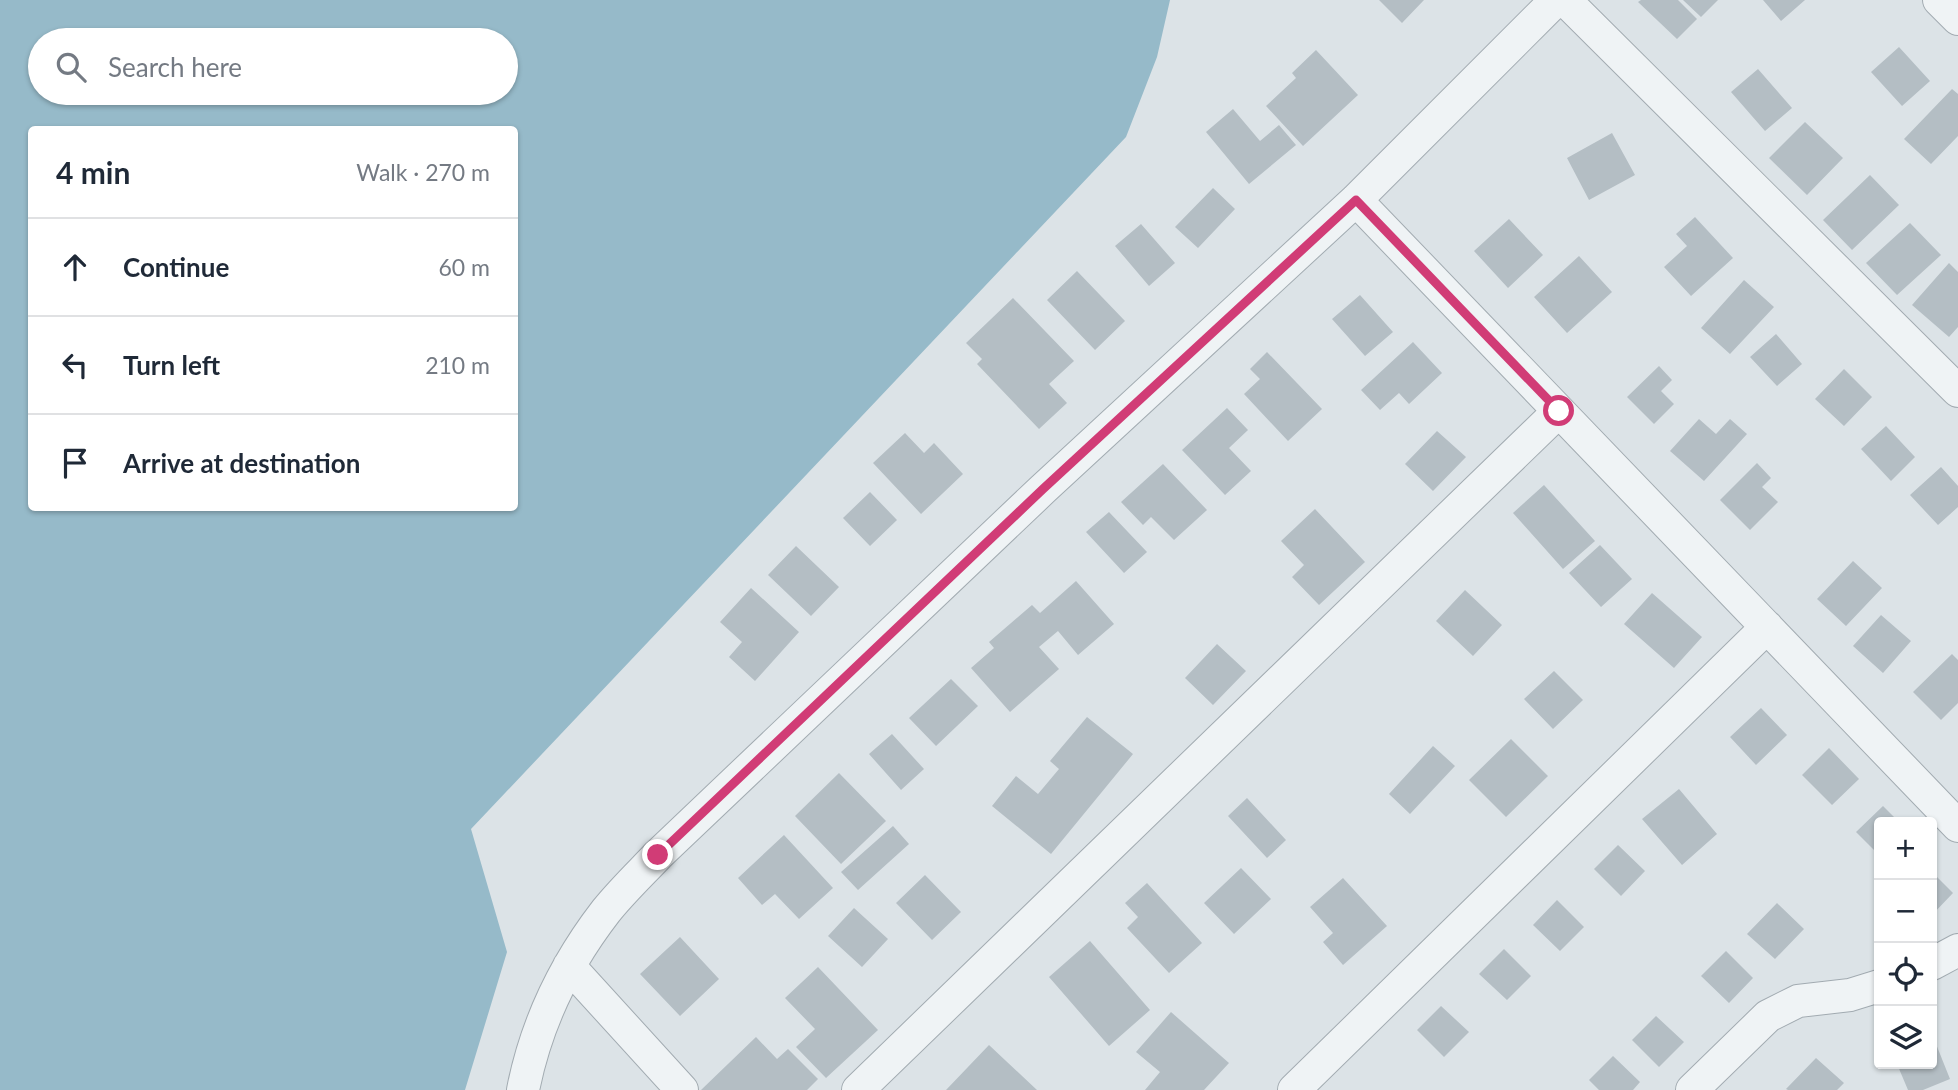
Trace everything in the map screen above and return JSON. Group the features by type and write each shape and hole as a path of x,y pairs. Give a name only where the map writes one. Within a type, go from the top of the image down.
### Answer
{"street":[{"path":"523,1090 530,1054 547,1008 569,966 606,910 658,855 1053,480 1356,200 1556,0"},
{"path":"1565,0 1958,391"},
{"path":"1939,0 1958,19"},
{"path":"1356,200 1958,826"},
{"path":"858,1090 1559,411"},
{"path":"1294,1090 1767,627"},
{"path":"1937,961 1958,950"},
{"path":"569,966 682,1090"},
{"path":"1692,1090 1768,1016 1798,1002 1850,995 1874,988"}],"water":[{"path":"0,0 1170,0 1157,57 1126,137 471,829 507,952 465,1090 0,1090"}],"building":[{"path":"1379,0 1424,0 1402,23"},
{"path":"1678,0 1697,19 1677,39 1638,2"},
{"path":"1683,0 1718,0 1701,17"},
{"path":"1763,0 1805,0 1781,21"},
{"path":"1899,47 1930,81 1902,106 1871,72"},
{"path":"1316,50 1358,95 1303,146 1266,106 1296,78 1292,73"},
{"path":"1758,69 1792,108 1765,131 1731,92"},
{"path":"1952,89 1958,94 1958,136 1931,164 1904,139"},
{"path":"1233,109 1260,141 1279,125 1296,145 1249,184 1206,132"},
{"path":"1805,122 1843,158 1807,195 1769,158"},
{"path":"1612,133 1635,175 1589,200 1567,158"},
{"path":"1870,175 1899,205 1852,250 1823,220"},
{"path":"1213,188 1235,209 1198,248 1175,227"},
{"path":"1695,217 1733,258 1691,296 1664,267 1687,246 1676,234"},
{"path":"1509,219 1543,255 1508,288 1474,251"},
{"path":"1910,223 1941,255 1897,295 1866,263"},
{"path":"1141,224 1175,263 1149,286 1115,246"},
{"path":"1579,256 1612,292 1567,333 1534,297"},
{"path":"1949,263 1958,272 1958,327 1949,337 1912,305"},
{"path":"1077,271 1125,321 1095,350 1047,300"},
{"path":"1744,280 1774,307 1730,354 1701,328"},
{"path":"1360,295 1393,332 1365,356 1332,319"},
{"path":"1013,298 1074,361 1049,384 1067,403 1039,429 977,364 982,359 966,343"},
{"path":"1776,334 1802,364 1777,386 1750,357"},
{"path":"1413,342 1442,373 1409,404 1399,393 1380,410 1361,390"},
{"path":"1267,352 1322,409 1288,441 1244,394 1260,379 1250,369"},
{"path":"1659,366 1672,380 1661,391 1674,404 1654,424 1627,397"},
{"path":"1844,369 1872,397 1844,426 1815,399"},
{"path":"1227,408 1248,430 1229,448 1251,471 1225,495 1182,450"},
{"path":"1699,419 1716,434 1730,419 1747,434 1704,481 1670,451"},
{"path":"1886,426 1915,457 1891,481 1861,449"},
{"path":"1437,431 1466,457 1433,491 1405,464"},
{"path":"905,433 924,453 934,443 963,474 921,514 873,463"},
{"path":"1757,463 1771,478 1762,487 1778,502 1750,530 1720,500"},
{"path":"1163,464 1207,510 1174,540 1151,517 1143,525 1121,502"},
{"path":"1941,467 1958,486 1958,507 1938,525 1910,495"},
{"path":"1544,485 1595,541 1563,569 1513,513"},
{"path":"870,492 897,520 870,546 843,518"},
{"path":"1315,509 1365,562 1319,605 1292,577 1304,565 1281,541"},
{"path":"1109,512 1147,552 1124,573 1086,532"},
{"path":"1600,545 1632,579 1601,607 1569,573"},
{"path":"796,546 839,587 811,616 768,575"},
{"path":"1853,561 1882,588 1846,626 1817,599"},
{"path":"1076,581 1114,624 1078,655 1058,631 1039,647 1059,669 1010,712 971,668 994,648 989,642 1032,605 1040,613"},
{"path":"751,588 799,632 755,681 729,657 742,642 720,622"},
{"path":"1465,590 1502,625 1473,656 1436,621"},
{"path":"1652,593 1702,637 1674,668 1624,624"},
{"path":"1881,615 1911,641 1883,673 1853,646"},
{"path":"1217,644 1246,671 1213,705 1185,678"},
{"path":"1952,654 1958,660 1958,703 1941,720 1913,692"},
{"path":"1554,671 1583,700 1553,729 1524,699"},
{"path":"951,679 978,706 936,746 909,718"},
{"path":"1761,708 1787,735 1756,765 1730,737"},
{"path":"1087,717 1133,754 1051,854 992,806 1016,776 1038,794 1059,769 1050,761"},
{"path":"892,734 924,769 901,790 869,754"},
{"path":"1511,739 1548,776 1506,817 1469,780"},
{"path":"1433,746 1455,766 1410,814 1389,794"},
{"path":"1829,748 1859,779 1832,805 1802,775"},
{"path":"839,773 886,821 841,864 795,816"},
{"path":"1679,789 1717,834 1682,865 1642,819"},
{"path":"1247,798 1286,840 1267,858 1228,816"},
{"path":"1883,806 1894,817 1874,817 1874,850 1856,832"},
{"path":"893,826 909,844 858,890 841,872"},
{"path":"784,835 833,888 799,919 775,894 762,905 738,878"},
{"path":"1618,845 1645,871 1621,896 1594,869"},
{"path":"1241,868 1271,899 1234,934 1204,903"},
{"path":"925,875 961,912 932,940 896,903"},
{"path":"1937,877 1953,893 1937,910"},
{"path":"1343,878 1387,926 1343,965 1323,942 1333,933 1310,907"},
{"path":"1147,883 1202,943 1169,973 1127,928 1138,917 1125,903"},
{"path":"1557,900 1584,927 1560,951 1533,925"},
{"path":"1777,903 1804,929 1775,959 1747,934"},
{"path":"854,908 888,939 862,967 828,936"},
{"path":"680,937 719,979 680,1016 640,974"},
{"path":"1090,941 1150,1010 1109,1046 1049,977"},
{"path":"1504,949 1531,976 1507,1000 1479,974"},
{"path":"1726,951 1753,978 1729,1003 1701,976"},
{"path":"818,967 878,1030 826,1078 796,1047 815,1029 785,998"},
{"path":"1441,1006 1469,1032 1444,1057 1417,1030"},
{"path":"1171,1012 1229,1063 1204,1090 1145,1090 1160,1072 1136,1052"},
{"path":"1656,1016 1684,1042 1659,1067 1632,1040"},
{"path":"756,1037 777,1059 788,1049 818,1079 807,1090 701,1090"},
{"path":"989,1045 1037,1090 946,1090"},
{"path":"1937,1046 1950,1079 1923,1090 1908,1090 1899,1069 1937,1069"},
{"path":"1613,1056 1640,1082 1633,1090 1599,1090 1589,1080"},
{"path":"1816,1058 1844,1083 1837,1090 1786,1089"}],"route":[{"path":"658,855 1043,489 1356,200 1559,411"}]}
